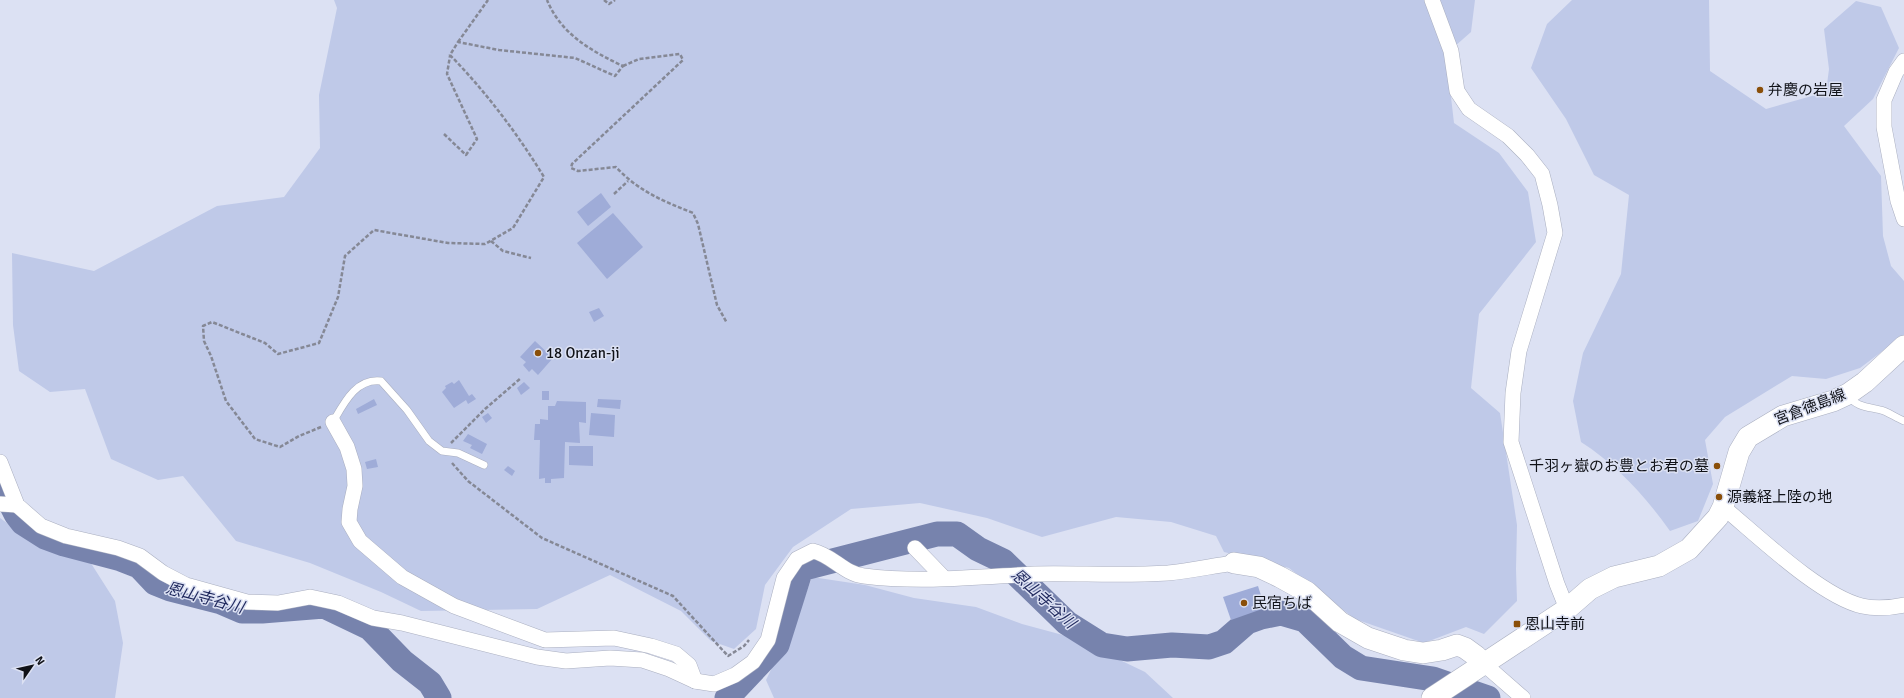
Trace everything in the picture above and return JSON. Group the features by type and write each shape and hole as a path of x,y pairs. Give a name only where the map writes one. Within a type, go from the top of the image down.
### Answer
{"main road":[{"name":"宮倉徳島線","path":"1435,697 1567,609 1590,589 1614,577 1659,566 1689,549 1712,526 1723,507 1739,452 1748,437 1783,416 1833,401 1848,394 1866,382 1904,346"},
{"path":"1234,563 1259,567 1307,592 1340,622 1368,638 1404,650 1423,653 1457,646 1465,648 1476,656 1476,669"}],"street":[{"path":"1432,0 1451,51 1457,91 1469,109 1508,136 1527,154 1542,174 1550,205 1555,233 1519,351 1513,393 1512,442 1544,548 1567,609"},
{"path":"1904,61 1896,72 1884,100 1884,127 1898,201 1904,219"},
{"path":"333,422 347,447 354,469 355,486 349,522 360,541 402,576 454,606 545,640 614,638 651,646 676,654 689,665 695,680"},
{"path":"0,462 17,505 27,516 42,526 66,536 118,548 140,556 162,574 186,585 247,602 278,603 310,597 338,603 373,618 402,623 537,657 566,661 610,658 642,660 695,680 714,684 735,675 752,662 768,640 784,578 797,559 813,551 824,554 846,570 862,576 944,578 1044,574 1167,573 1234,563"},
{"path":"0,504 17,505"},
{"path":"1723,507 1789,562 1838,596 1861,606 1885,608 1904,605"},
{"path":"915,548 944,578"},
{"path":"1476,669 1522,698"}],"lane":[{"path":"333,422 342,406 361,384 370,380 381,381 407,410 430,441 442,451 458,453 484,465"},
{"path":"1848,394 1852,400 1869,408 1883,411 1904,421"}],"path":[{"path":"444,134 466,155 477,139 446,74 450,55 488,0"},
{"path":"547,0 553,14 570,34 598,54 623,66"},
{"path":"604,0 609,4 615,0"},
{"path":"458,42 499,50 575,58 615,76 623,66 639,59 680,54 683,60 572,164 571,168 578,171 616,167 628,181 655,197 693,213 698,224 716,305 727,323"},
{"path":"333,422 299,436 280,447 255,439 226,401 211,356 204,341 203,326 212,322 265,343 278,354 319,343 338,297 345,256 374,230 448,243 485,244 513,228 544,177 522,141 477,83 450,55"},
{"path":"614,194 628,181"},
{"path":"491,241 503,251 531,258"},
{"path":"521,378 442,451 468,481 542,538 673,596 728,656 744,646 754,635"}],"shaded area":[{"path":"334,0 1475,0 1471,32 1446,54 1454,123 1499,153 1528,192 1536,242 1479,314 1471,388 1500,413 1517,525 1517,601 1484,634 1466,627 1424,643 1355,619 1289,568 1224,552 1216,536 1171,522 1116,517 1042,537 987,518 920,503 851,509 793,547 765,585 756,629 734,649 711,641 681,611 610,575 537,609 421,611 381,592 310,563 236,541 183,476 158,480 111,459 85,389 50,392 19,371 13,325 12,253 94,271 217,206 284,197 320,148 319,95 337,8"},
{"path":"1572,0 1709,0 1710,71 1766,109 1826,92 1829,69 1824,29 1856,1 1881,7 1899,48 1873,99 1844,126 1881,176 1883,236 1891,266 1904,281 1904,335 1860,368 1826,379 1792,376 1725,417 1705,440 1713,484 1698,521 1670,531 1630,482 1607,461 1581,442 1573,401 1583,353 1621,274 1629,195 1594,175 1566,119 1531,68 1547,24"},
{"path":"0,518 40,547 87,557 115,601 123,643 115,698 0,698"},
{"path":"812,577 865,585 914,598 976,607 1022,624 1074,638 1145,672 1173,698 774,698 766,680 799,613"}],"building":[{"path":"601,193 611,207 588,226 577,212"},
{"path":"613,213 643,247 607,279 577,243"},
{"path":"599,308 604,316 594,322 589,312"},
{"path":"535,341 553,358 538,375 532,369 529,372 523,365 526,362 520,357"},
{"path":"459,380 469,396 472,394 476,399 468,404 466,400 454,408 442,392 446,388 445,386 452,382 454,384"},
{"path":"524,382 530,388 521,395 517,388"},
{"path":"542,391 549,391 549,400 542,400"},
{"path":"374,399 377,405 358,414 356,409"},
{"path":"598,399 621,400 620,409 597,407"},
{"path":"557,401 586,402 586,423 579,422 580,443 565,442 564,478 551,479 551,483 545,483 545,478 539,479 540,440 534,440 535,424 540,424 540,419 548,420 548,406 555,406"},
{"path":"488,413 492,418 486,423 482,417"},
{"path":"591,413 615,415 614,437 589,435"},
{"path":"468,434 487,444 482,454 470,448 472,445 463,441"},
{"path":"569,446 593,446 593,466 569,465"},
{"path":"376,459 378,467 367,469 365,462"},
{"path":"508,466 515,471 512,476 504,470"},
{"name":"民宿ちば","path":"1258,586 1265,608 1231,620 1223,597"}],"waterway":[{"name":"恩山寺谷川","path":"0,482 16,514 23,523 45,537 64,544 121,559 139,566 155,583 170,589 221,602 242,611 262,611 324,606 370,628 402,661 430,683 439,698"},
{"name":"恩山寺谷川","path":"727,698 777,645 801,569 937,534 957,534 978,549 1003,561 1067,623 1102,645 1127,649 1172,645 1209,647 1224,642 1247,622 1261,617 1281,613 1305,620 1343,657 1361,668 1433,679 1488,698"}],"place":[{"name":"弁慶の岩屋","path":"1760,90"},
{"name":"18 Onzan-ji","path":"538,353"},
{"name":"千羽ヶ嶽のお豊とお君の墓","path":"1717,466"},
{"name":"源義経上陸の地","path":"1719,497"},
{"name":"民宿ちば","path":"1244,603"},
{"name":"恩山寺前","path":"1517,624"}]}
